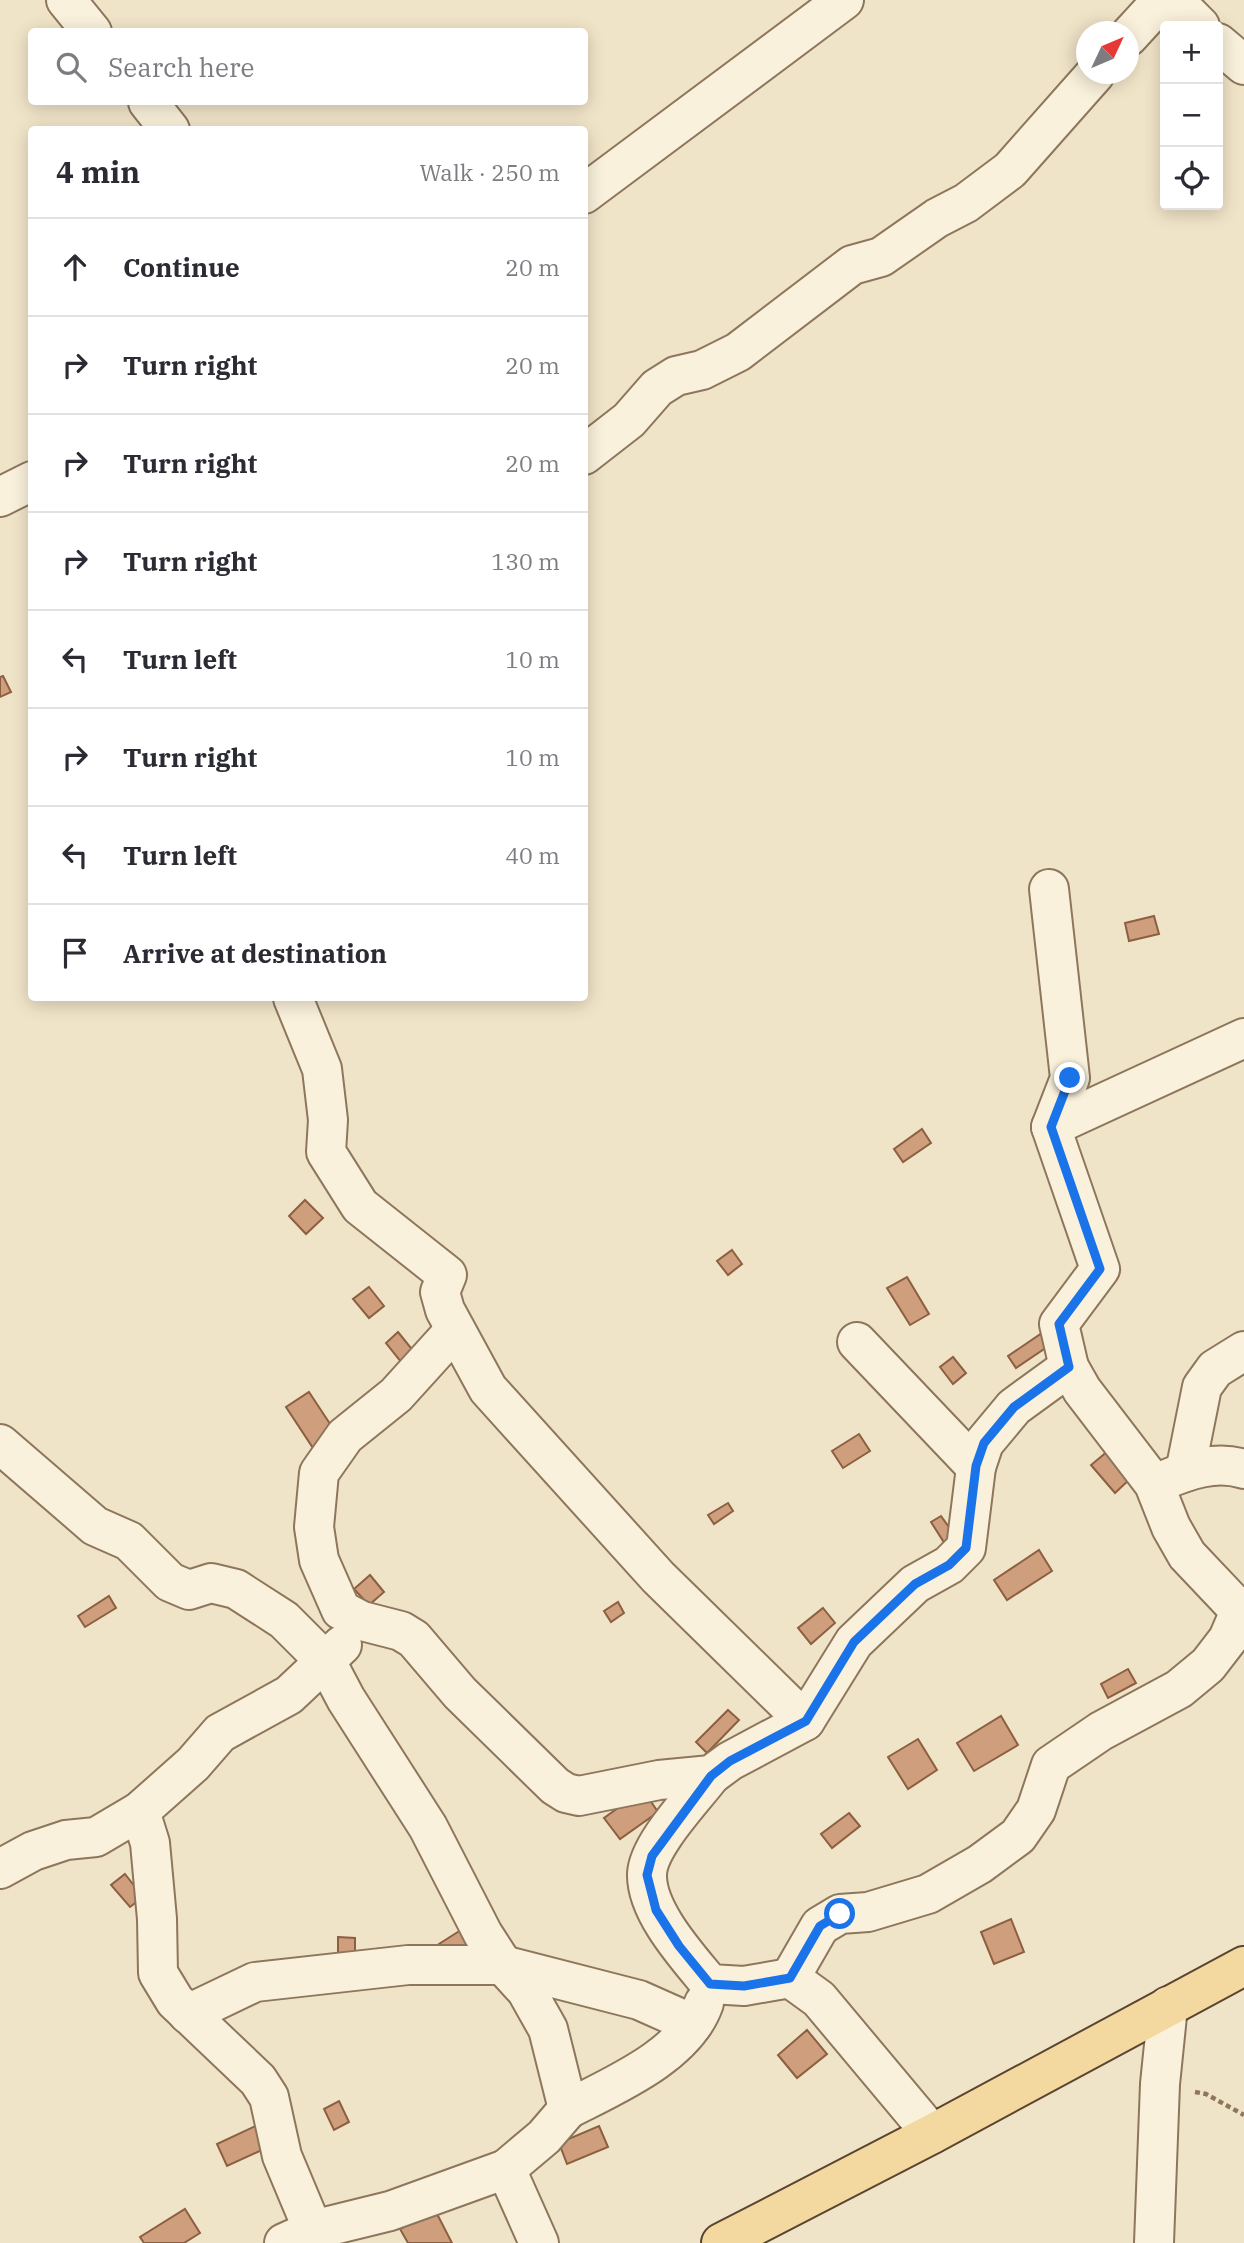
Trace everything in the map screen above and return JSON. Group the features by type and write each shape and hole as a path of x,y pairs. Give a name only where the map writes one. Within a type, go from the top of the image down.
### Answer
{"main road":[{"path":"721,2243 932,2134 1244,1966"}],"street":[{"path":"66,0 89,28"},
{"path":"588,191 844,0"},
{"path":"1139,25 1161,0"},
{"path":"1174,0 1195,21"},
{"path":"1223,47 1244,65"},
{"path":"588,452 629,420 657,388 677,376 702,370 738,352 852,265 881,257 937,218 966,203 1010,170 1086,84"},
{"path":"150,105 167,126"},
{"path":"0,497 28,483"},
{"path":"1049,889 1070,1078 1051,1127 1100,1269 1059,1324 1069,1367 1082,1390 1169,1478"},
{"path":"294,1001 322,1069 328,1120 326,1152 360,1206 447,1275 440,1292 454,1331 488,1389 666,1585 806,1721"},
{"path":"1051,1127 1244,1038"},
{"path":"454,1331 396,1395 345,1436 319,1473 314,1527 318,1560 341,1610 362,1621 401,1631 414,1639 460,1693 566,1793 579,1796 659,1780 711,1776"},
{"path":"857,1342 976,1466"},
{"path":"790,1978 820,1926 840,1914 868,1912 928,1894 980,1864 1018,1836 1036,1810 1051,1765 1101,1731 1179,1689 1208,1665 1228,1639 1242,1610 1187,1555 1171,1527 1169,1478 1202,1387 1215,1369 1244,1351"},
{"path":"932,2134 819,1999 790,1978 744,1986 710,1984 679,1946 656,1910 647,1875 652,1856 664,1837 711,1776 730,1761 806,1721 854,1642 915,1584 949,1565 966,1548 976,1466 984,1443 1014,1407 1069,1367"},
{"path":"0,1444 95,1526 129,1541 170,1582 189,1590 212,1583 236,1589 284,1620 327,1663 345,1699 428,1827 483,1934 503,1965 526,1990 548,2029 568,2109"},
{"path":"1169,1478 1230,1465 1244,1469"},
{"path":"0,1869 33,1851 66,1840 96,1837 140,1811 193,1764 220,1733 289,1695 327,1663 362,1621"},
{"path":"140,1811 151,1856 157,1919 158,1973 164,1986 188,2014 258,2080 269,2097 298,2237 390,2211 506,2169 544,2137 568,2109 666,2052 694,2024 710,1984"},
{"path":"188,2014 255,1982 408,1965 503,1965 639,2000 694,2024"},
{"path":"1154,2243 1160,2084 1168,2006"},
{"path":"506,2169 539,2243"}],"path":[{"path":"1160,2084 1206,2094 1244,2115"}],"building":[{"path":"3,676 11,692 0,697 0,677"},
{"path":"1154,916 1159,934 1129,941 1125,923"},
{"path":"922,1129 931,1143 903,1162 894,1149"},
{"path":"305,1200 323,1218 306,1234 289,1216"},
{"path":"732,1250 742,1264 728,1275 717,1261"},
{"path":"907,1277 929,1314 910,1325 887,1288"},
{"path":"369,1287 384,1306 369,1318 353,1299"},
{"path":"398,1332 415,1353 402,1363 386,1343"},
{"path":"1042,1333 1050,1345 1016,1368 1008,1356"},
{"path":"953,1357 966,1373 953,1384 940,1367"},
{"path":"309,1392 336,1433 313,1448 286,1407"},
{"path":"859,1434 870,1451 843,1468 832,1451"},
{"path":"1108,1451 1131,1478 1115,1493 1091,1465"},
{"path":"728,1503 733,1511 714,1524 708,1515"},
{"path":"941,1516 956,1537 945,1544 931,1522"},
{"path":"1039,1550 1052,1571 1007,1600 994,1580"},
{"path":"370,1575 384,1592 369,1605 354,1589"},
{"path":"109,1596 116,1608 85,1627 78,1616"},
{"path":"618,1602 624,1613 611,1622 604,1611"},
{"path":"823,1608 835,1623 811,1644 798,1628"},
{"path":"1128,1669 1136,1683 1108,1698 1101,1684"},
{"path":"728,1710 739,1720 707,1753 696,1742"},
{"path":"1001,1716 1018,1745 974,1771 957,1743"},
{"path":"918,1739 937,1770 908,1789 888,1757"},
{"path":"643,1790 658,1812 620,1839 604,1818"},
{"path":"849,1813 860,1826 832,1848 821,1834"},
{"path":"125,1874 143,1897 130,1907 111,1885"},
{"path":"1011,1919 1024,1952 994,1964 981,1932"},
{"path":"464,1928 473,1941 448,1957 439,1944"},
{"path":"338,1937 355,1938 355,1956 338,1956"},
{"path":"807,2030 827,2054 797,2078 778,2055"},
{"path":"339,2101 349,2122 334,2130 324,2109"},
{"path":"264,2122 275,2144 227,2166 217,2144"},
{"path":"599,2126 608,2147 567,2164 559,2143"},
{"path":"185,2209 200,2233 184,2243 144,2243 140,2237"},
{"path":"435,2210 452,2243 408,2243 400,2229"}],"route":[{"path":"840,1914 820,1926 790,1978 744,1986 710,1984 679,1946 656,1910 647,1875 652,1856 664,1837 711,1776 730,1761 775,1740 806,1721 854,1642 874,1620 915,1584 949,1565 966,1548 976,1466 984,1443 1014,1407 1069,1367 1059,1324 1100,1269 1051,1127 1070,1078"}]}
